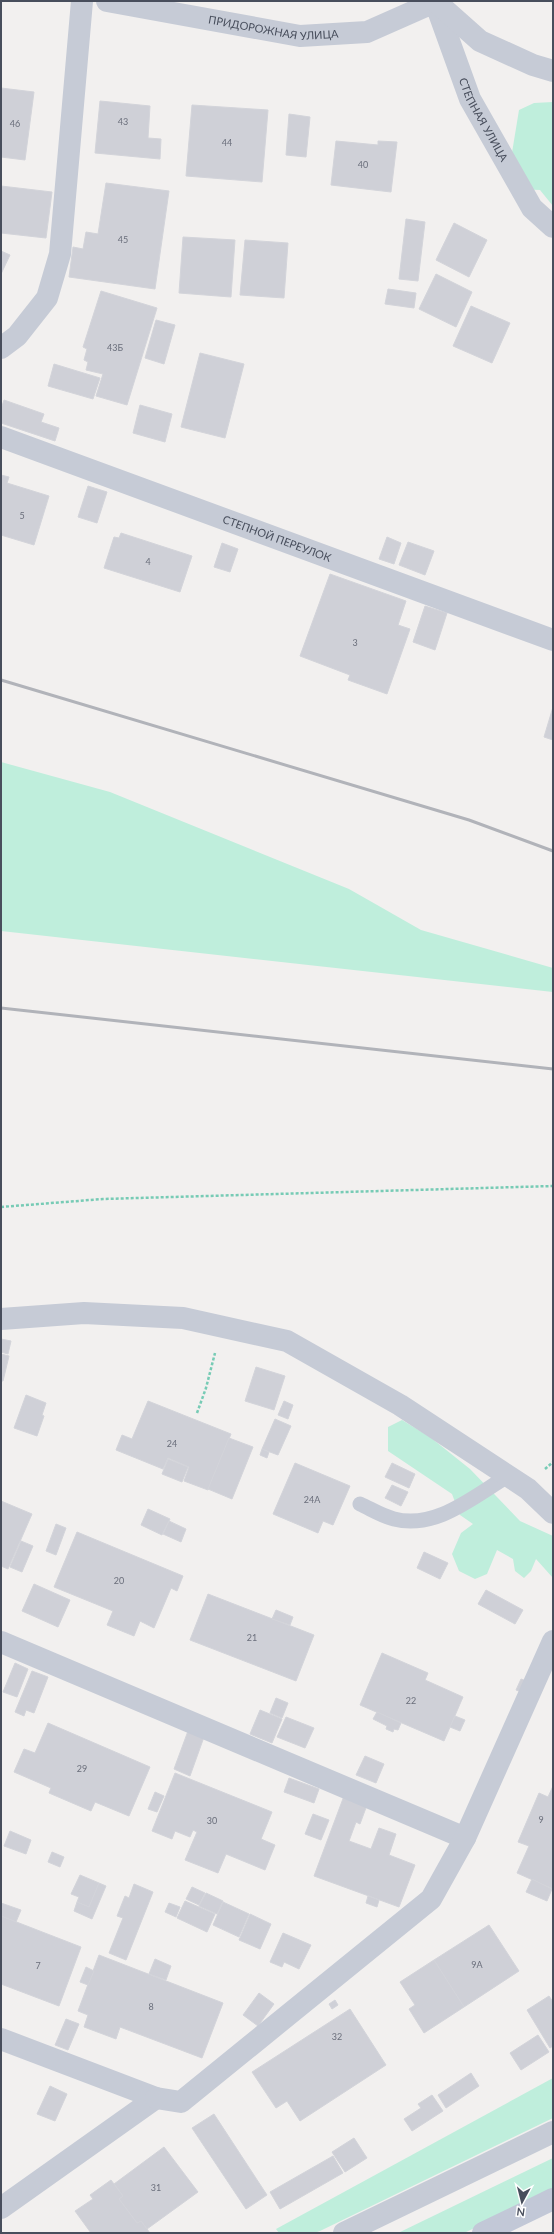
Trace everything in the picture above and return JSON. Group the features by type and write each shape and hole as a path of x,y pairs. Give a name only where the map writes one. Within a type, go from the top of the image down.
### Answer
{"main road":[{"path":"483,2233 553,2199"}],"street":[{"path":"1,348 18,336 47,298 60,254 82,1"},
{"name":"ПРИДОРОЖНАЯ УЛИЦА","path":"107,1 300,36 367,32 435,2"},
{"path":"435,2 480,41 533,65 553,71"},
{"name":"СТЕПНАЯ УЛИЦА","path":"435,2 470,99 532,208 553,227"},
{"name":"СТЕПНОЙ ПЕРЕУЛОК","path":"1,437 553,640"},
{"path":"1,1319 84,1313 183,1318 287,1341 400,1405 528,1489 553,1513"},
{"path":"1,2039 156,2098 181,2102 431,1899 465,1838 553,1640"},
{"path":"1,1642 465,1838"},
{"path":"1,2208 156,2098"},
{"path":"344,2233 553,2132"}],"lane":[{"path":"360,1504 393,1519 415,1522 438,1518 508,1476"}],"path":[{"path":"1,1207 103,1199 553,1186"},
{"path":"197,1413 212,1367 220,1327"}],"green space":[{"path":"553,102 553,206 540,190 515,189 508,177 519,110 534,103"},
{"path":"1,762 110,792 349,889 421,930 553,968 553,992 1,931"},
{"path":"402,1420 430,1437 470,1469 520,1521 553,1536 553,1578 536,1559 531,1571 524,1578 515,1571 513,1559 497,1550 487,1574 475,1579 459,1571 452,1554 461,1533 473,1524 460,1515 452,1494 388,1451 388,1427"},
{"path":"553,2078 553,2118 320,2231 314,2233 279,2233 276,2229"},
{"path":"553,2158 553,2191 464,2233 398,2233"}],"building":[{"path":"1,88 34,92 25,160 1,157"},
{"path":"100,101 150,106 148,138 161,139 160,159 95,153"},
{"path":"192,105 268,110 262,182 186,176"},
{"path":"289,114 310,117 306,157 286,155"},
{"path":"336,141 378,145 378,141 397,142 391,192 331,185"},
{"path":"106,183 169,191 155,289 69,277 73,247 83,249 86,232 98,234"},
{"path":"1,186 52,192 46,238 1,233"},
{"path":"406,219 425,222 418,281 399,279"},
{"path":"454,223 487,240 469,277 436,260"},
{"path":"183,237 235,240 231,297 179,293"},
{"path":"245,240 288,243 284,298 240,295"},
{"path":"1,251 10,255 1,274"},
{"path":"436,274 472,292 456,327 419,309"},
{"path":"388,289 416,293 414,308 385,304"},
{"path":"101,291 157,308 127,405 96,396 103,374 86,370 88,362 84,360 87,349 83,347"},
{"path":"471,306 510,323 492,363 453,346"},
{"path":"156,320 175,325 164,364 145,358"},
{"path":"200,353 244,364 225,438 181,427"},
{"path":"54,364 100,378 93,399 48,386"},
{"path":"4,400 44,414 41,422 59,428 55,441 1,423 1,409"},
{"path":"140,405 172,414 165,442 133,433"},
{"path":"1,475 9,477 7,483 49,496 34,545 1,535"},
{"path":"88,486 107,492 97,523 78,517"},
{"path":"121,533 192,556 180,592 104,568 114,537 119,538"},
{"path":"387,537 401,543 394,564 379,559"},
{"path":"408,542 434,551 425,575 399,565"},
{"path":"222,543 238,549 230,572 214,567"},
{"path":"330,574 406,601 398,625 410,629 387,694 348,680 350,675 300,656"},
{"path":"425,606 447,613 435,650 413,642"},
{"path":"553,707 553,740 544,737"},
{"path":"1,1339 11,1341 8,1354 1,1352"},
{"path":"1,1354 9,1356 3,1381 1,1381"},
{"path":"256,1367 285,1376 274,1410 245,1401"},
{"path":"26,1395 46,1403 42,1415 44,1416 37,1436 14,1428"},
{"path":"148,1401 231,1434 208,1490 184,1481 189,1467 168,1458 163,1469 116,1450 122,1435 132,1439"},
{"path":"284,1401 293,1405 288,1419 278,1415"},
{"path":"275,1419 291,1426 278,1455 262,1449"},
{"path":"229,1438 253,1447 232,1499 208,1489"},
{"path":"262,1449 269,1452 267,1458 260,1455"},
{"path":"168,1459 188,1467 182,1482 162,1474"},
{"path":"295,1463 350,1486 333,1525 323,1521 318,1533 273,1514"},
{"path":"392,1463 415,1474 409,1488 385,1477"},
{"path":"392,1485 408,1492 401,1506 385,1498"},
{"path":"1,1501 32,1514 8,1569 1,1566"},
{"path":"148,1509 170,1519 162,1535 141,1525"},
{"path":"169,1521 186,1529 181,1542 163,1534"},
{"path":"56,1524 66,1528 56,1555 46,1551"},
{"path":"77,1532 183,1576 177,1591 171,1588 154,1628 140,1621 134,1636 107,1625 113,1611 54,1587"},
{"path":"21,1541 33,1546 22,1572 10,1567"},
{"path":"424,1552 448,1563 440,1579 417,1568"},
{"path":"34,1584 70,1600 58,1627 22,1611"},
{"path":"486,1590 523,1610 515,1624 478,1604"},
{"path":"208,1594 314,1635 296,1681 190,1640"},
{"path":"276,1610 293,1617 290,1625 272,1619"},
{"path":"382,1653 428,1673 425,1680 463,1697 444,1741 360,1705"},
{"path":"15,1663 28,1669 17,1697 3,1692"},
{"path":"32,1671 48,1677 34,1713 26,1710 24,1716 15,1712"},
{"path":"521,1679 529,1682 524,1693 516,1690"},
{"path":"276,1698 288,1703 282,1718 270,1713"},
{"path":"260,1710 282,1719 272,1743 250,1734"},
{"path":"377,1712 401,1723 398,1730 394,1729 393,1732 386,1729 387,1726 373,1719"},
{"path":"455,1716 465,1720 460,1731 450,1727"},
{"path":"286,1717 314,1728 305,1748 277,1737"},
{"path":"48,1723 150,1767 129,1816 95,1802 91,1811 49,1793 51,1788 14,1772 24,1749 35,1753"},
{"path":"188,1731 204,1737 190,1776 174,1769"},
{"path":"365,1756 384,1764 376,1783 356,1775"},
{"path":"175,1773 272,1812 261,1839 275,1845 265,1870 226,1854 218,1873 185,1860 197,1832 193,1830 190,1837 175,1831 172,1839 152,1831"},
{"path":"289,1778 319,1789 314,1803 284,1792"},
{"path":"553,1786 553,1889 517,1873 529,1846 518,1842 539,1793 548,1797"},
{"path":"155,1792 164,1796 157,1812 148,1809"},
{"path":"344,1796 367,1805 360,1824 356,1822 349,1841 371,1849 379,1828 396,1834 389,1855 415,1865 399,1907 314,1876"},
{"path":"313,1814 329,1820 321,1840 305,1834"},
{"path":"10,1831 31,1840 26,1854 4,1846"},
{"path":"52,1852 64,1857 60,1867 48,1862"},
{"path":"80,1875 99,1883 89,1907 77,1902 79,1897 71,1894"},
{"path":"532,1879 552,1889 547,1901 526,1892"},
{"path":"99,1883 106,1886 92,1919 74,1911 77,1902 89,1907"},
{"path":"134,1884 153,1892 126,1960 109,1953 123,1918 117,1916 125,1896 129,1898"},
{"path":"192,1887 205,1893 199,1905 186,1899"},
{"path":"206,1893 223,1901 217,1914 199,1906"},
{"path":"368,1896 379,1900 377,1907 366,1903"},
{"path":"185,1901 215,1914 207,1932 177,1918"},
{"path":"223,1902 249,1914 239,1937 213,1925"},
{"path":"1,1903 21,1910 16,1922 1,1916"},
{"path":"169,1903 180,1907 176,1917 165,1912"},
{"path":"250,1914 271,1924 260,1949 239,1940"},
{"path":"1,1916 81,1947 59,2006 1,1984"},
{"path":"489,1925 519,1971 464,2007 434,1960"},
{"path":"283,1933 311,1945 299,1969 284,1962 282,1967 270,1962"},
{"path":"99,1955 223,2003 202,2058 120,2027 116,2039 84,2027 88,2015 78,2011"},
{"path":"155,1959 171,1966 166,1980 149,1974"},
{"path":"434,1960 464,2007 424,2033 409,2009 415,2005 400,1982"},
{"path":"86,1967 94,1971 88,1985 80,1982"},
{"path":"259,1993 274,2004 258,2026 243,2015"},
{"path":"549,1996 553,2002 553,2046 550,2048 527,2010"},
{"path":"335,2000 338,2005 332,2009 329,2004"},
{"path":"350,2009 386,2065 300,2121 287,2101 276,2108 252,2072"},
{"path":"66,2019 79,2024 68,2050 55,2045"},
{"path":"538,2035 549,2052 521,2070 510,2053"},
{"path":"471,2073 479,2086 446,2108 438,2095"},
{"path":"50,2086 67,2094 55,2121 37,2114"},
{"path":"432,2095 443,2111 412,2131 404,2119 421,2108 418,2104"},
{"path":"214,2114 267,2195 246,2209 192,2128"},
{"path":"354,2138 367,2158 345,2172 332,2152"},
{"path":"164,2147 198,2192 147,2229 141,2221 137,2223 119,2199 123,2196 114,2184"},
{"path":"333,2156 343,2173 280,2209 270,2192"},
{"path":"111,2180 123,2196 119,2199 137,2223 141,2221 150,2233 91,2233 75,2211 93,2199 90,2195"}],"railway":[{"path":"1,680 469,820 553,851"},
{"path":"1,1008 553,1069"}]}
